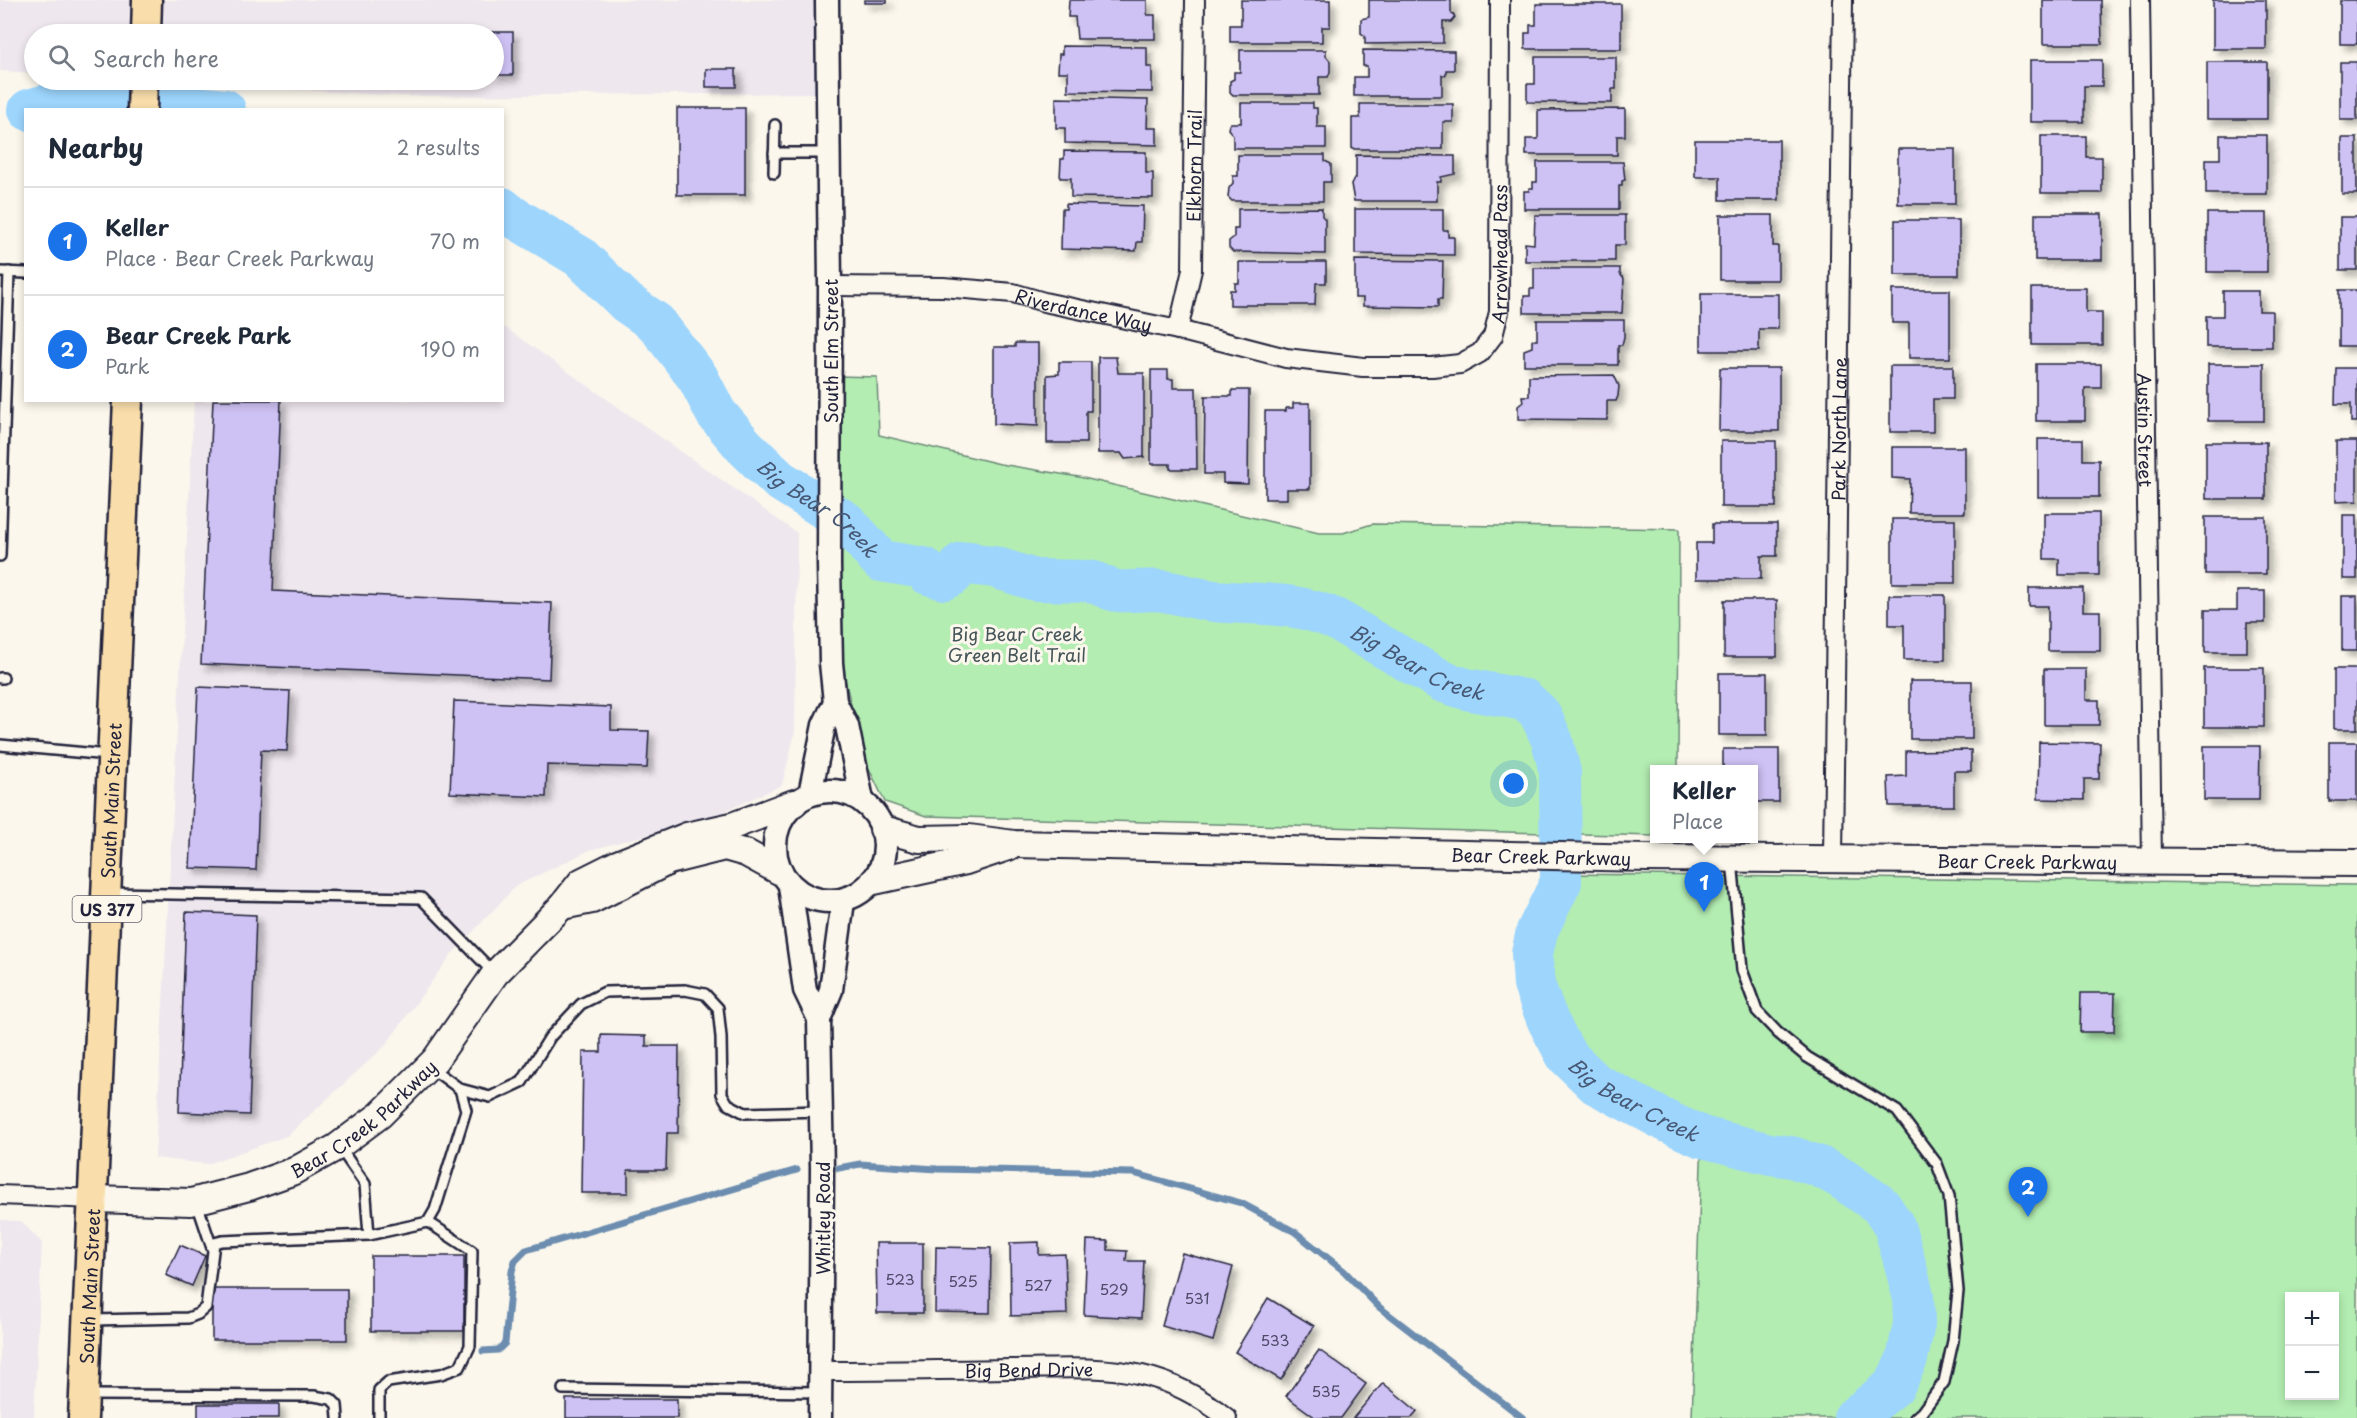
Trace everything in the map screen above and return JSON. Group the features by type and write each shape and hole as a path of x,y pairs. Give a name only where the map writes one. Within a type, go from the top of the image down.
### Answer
{"main road":[{"path":"142,108 143,90"},
{"name":"South Main Street","path":"84,1406 128,402"},
{"name":"Bear Creek Parkway","path":"94,1199 196,1201 249,1187 294,1171 339,1146 380,1115 435,1060 495,974 562,906 581,882 617,864 687,836 732,826 802,799"},
{"name":"Bear Creek Parkway","path":"883,829 919,839 969,838 1014,844 1583,856 2357,863"},
{"name":"Bear Creek Parkway","path":"874,881 966,861 1014,844"},
{"path":"562,906 592,900 669,861 725,847 746,853 785,878"}],"street":[{"name":"South Elm Street","path":"827,0 831,663 835,702 847,726 862,800"},
{"name":"Elkhorn Trail","path":"1178,330 1192,270 1196,0"},
{"name":"Arrowhead Pass","path":"1334,365 1397,368 1460,364 1480,353 1493,336 1499,312 1500,0"},
{"name":"Park North Lane","path":"1833,858 1843,0"},
{"name":"Austin Street","path":"2140,0 2152,861"},
{"name":"Riverdance Way","path":"830,286 943,287 1001,291 1178,330 1286,358 1334,365"},
{"name":"South Elm Street","path":"802,799 824,725 835,702"},
{"path":"827,791 845,793 862,800 875,813 883,829 886,847 883,864 874,881 860,893 843,901 824,902 806,897 785,878 774,853 775,834 782,817 802,799 827,791"},
{"name":"Whitley Road","path":"785,878 805,990 819,1019"},
{"name":"Whitley Road","path":"820,1418 819,1019 831,990 843,901"},
{"path":"0,1195 94,1199"},
{"name":"Big Bend Drive","path":"820,1381 1074,1369 1117,1370 1168,1383 1192,1394 1227,1418"}],"lane":[{"path":"774,173 775,125"},
{"path":"774,153 829,153"},
{"path":"0,556 5,272 24,273"},
{"path":"0,745 113,756"},
{"path":"1732,858 1742,970 1757,1011 1778,1033 1807,1057 1838,1078 1865,1091 1897,1111 1937,1164 1949,1196 1958,1291 1953,1341 1944,1382 1915,1418"},
{"path":"107,893 421,898 495,974"},
{"path":"428,1066 460,1089 490,1097 522,1082 550,1037 581,1004 605,992 685,990 705,994 718,1008 722,1094 728,1104 745,1113 821,1111"},
{"path":"428,1222 435,1210 466,1110 460,1089"},
{"path":"339,1146 365,1184 369,1235"},
{"path":"196,1201 212,1248"},
{"path":"88,1320 188,1317 198,1314 206,1307 214,1243 369,1235 428,1222 472,1251 470,1346 460,1367 441,1374 388,1382 379,1390 379,1418"},
{"path":"563,1389 820,1381"},
{"path":"84,1406 314,1396 331,1399 337,1405 338,1418"}],"shaded area":[{"path":"0,0 829,0 828,93 401,96 302,90 504,90 504,24 24,24 24,72 0,71"},
{"path":"504,327 797,533 795,733 782,785 710,818 590,850 516,886 451,955 385,1046 287,1136 207,1164 155,1158 194,402 504,402"},
{"path":"0,1220 21,1221 42,1243 34,1418 0,1418"}],"green space":[{"name":"Big Bear Creek Green Belt Trail","path":"837,376 877,377 879,435 1000,464 1079,477 1319,533 1343,533 1372,524 1679,529 1678,765 1650,765 1650,836 926,816 885,802 863,756 838,650"},
{"path":"1568,874 2357,885 2357,1418 1692,1418 1702,1137 1596,1084 1566,1055 1548,1021 1534,985 1532,954 1537,931"}],"building":[{"path":"864,0 887,0 887,3 864,3"},
{"path":"1069,0 1147,0 1147,15 1155,15 1155,39 1077,39 1075,17 1068,17"},
{"path":"1241,0 1330,0 1330,27 1322,27 1322,42 1230,42 1230,25 1241,25"},
{"path":"1369,0 1451,0 1451,12 1455,17 1451,22 1443,22 1443,43 1365,44 1365,36 1361,33 1361,19 1369,17"},
{"path":"2043,0 2101,0 2102,44 2043,44"},
{"path":"2213,0 2266,0 2266,49 2213,49"},
{"path":"2340,0 2357,0 2357,44 2340,44"},
{"path":"1536,4 1621,4 1621,49 1525,49 1525,33 1530,33 1530,25 1536,25"},
{"path":"504,32 513,32 513,75 504,75"},
{"path":"1062,46 1147,47 1147,67 1152,67 1152,92 1068,91 1068,72 1058,72"},
{"path":"1240,50 1326,50 1326,56 1330,61 1330,72 1328,77 1319,77 1319,95 1233,95 1230,92 1230,81 1234,79 1234,72 1240,72"},
{"path":"1363,50 1454,51 1454,70 1446,70 1446,75 1442,75 1442,96 1354,96 1354,77 1367,77 1367,66 1363,66"},
{"path":"1535,57 1616,57 1616,89 1612,89 1612,103 1527,102 1527,84 1535,84"},
{"path":"2030,60 2102,60 2102,86 2084,86 2084,122 2030,122"},
{"path":"2207,62 2267,62 2267,119 2207,119"},
{"path":"2340,62 2357,62 2357,120 2340,120"},
{"path":"706,69 736,69 736,87 706,87"},
{"path":"1056,98 1148,100 1147,128 1157,128 1157,145 1065,143 1065,128 1056,128"},
{"path":"1241,103 1313,103 1313,108 1317,108 1317,127 1326,127 1326,148 1233,148 1233,135 1228,129 1231,123 1241,123"},
{"path":"1360,104 1453,104 1453,122 1443,122 1443,149 1352,149 1352,118 1360,118"},
{"path":"677,108 745,108 745,195 677,195"},
{"path":"1625,109 1625,136 1617,136 1617,155 1526,155 1526,139 1538,139 1538,110"},
{"path":"2220,135 2267,135 2267,194 2206,194 2206,159 2220,159"},
{"path":"2041,136 2086,136 2086,157 2102,157 2102,193 2041,193"},
{"path":"2342,138 2357,138 2357,194 2342,194"},
{"path":"1695,140 1779,140 1779,200 1720,200 1720,177 1695,177"},
{"path":"1898,149 1955,149 1955,204 1898,204"},
{"path":"1064,151 1146,152 1146,173 1153,173 1153,198 1071,197 1071,178 1060,178"},
{"path":"1238,155 1325,155 1325,161 1331,164 1331,182 1323,182 1323,201 1232,201 1228,197 1229,188 1233,183 1233,176 1238,176"},
{"path":"1356,155 1455,156 1455,174 1441,177 1441,182 1437,182 1437,201 1354,201 1351,184 1356,178"},
{"path":"1537,162 1623,162 1625,180 1622,181 1622,186 1619,186 1619,209 1524,209 1524,191 1529,191 1529,188 1533,188 1533,182 1537,182"},
{"path":"1066,204 1143,206 1142,242 1137,242 1136,251 1061,249 1062,209 1066,209"},
{"path":"1322,208 1322,216 1325,219 1325,254 1233,252 1229,248 1229,241 1234,237 1234,229 1238,229 1238,209"},
{"path":"1355,209 1443,209 1443,230 1448,230 1448,237 1454,237 1454,255 1355,254"},
{"path":"2207,213 2267,213 2267,272 2207,272"},
{"path":"2035,214 2102,214 2102,260 2035,260"},
{"path":"1535,215 1625,215 1625,245 1615,245 1615,261 1525,261 1525,243 1534,244"},
{"path":"1720,215 1773,215 1773,246 1778,246 1778,280 1720,280"},
{"path":"2340,217 2357,217 2357,270 2340,270"},
{"path":"1895,220 1959,220 1959,275 1895,275"},
{"path":"1355,260 1443,261 1442,299 1438,299 1438,307 1363,306 1363,298 1355,298"},
{"path":"1239,262 1326,262 1326,283 1316,283 1315,305 1230,305 1230,290 1235,290 1235,283 1239,283"},
{"path":"1534,268 1620,268 1620,274 1624,279 1622,313 1524,313 1524,296 1530,296 1530,289 1534,289"},
{"path":"2032,288 2086,288 2086,312 2102,312 2102,345 2032,345"},
{"path":"1892,290 1950,290 1950,358 1909,358 1909,323 1892,323"},
{"path":"2339,290 2357,290 2357,346 2339,346"},
{"path":"2223,291 2259,291 2259,311 2272,311 2272,347 2206,347 2206,316 2223,316"},
{"path":"1701,294 1778,294 1778,329 1759,329 1759,351 1701,351"},
{"path":"1537,320 1624,320 1624,337 1622,345 1618,345 1618,365 1524,365 1524,350 1532,347 1532,340 1537,340"},
{"path":"1015,343 1038,343 1038,426 994,424 994,347 1015,347"},
{"path":"1098,357 1116,357 1118,373 1144,373 1144,457 1125,459 1121,453 1098,453"},
{"path":"1059,362 1091,362 1091,411 1086,411 1086,443 1047,443 1047,375 1059,374"},
{"path":"2036,364 2101,364 2101,388 2085,388 2085,421 2036,421"},
{"path":"2208,364 2264,364 2264,421 2208,421"},
{"path":"1890,366 1953,366 1953,399 1933,399 1933,432 1890,432"},
{"path":"1720,368 1779,368 1779,431 1719,431"},
{"path":"2336,368 2357,368 2357,422 2351,422 2351,404 2335,404"},
{"path":"1151,370 1168,370 1168,379 1173,379 1173,388 1196,388 1197,469 1170,469 1170,464 1151,464"},
{"path":"1614,375 1619,386 1618,396 1616,401 1607,401 1607,420 1518,419 1518,406 1523,402 1522,396 1529,396 1529,376"},
{"path":"1232,390 1249,390 1248,484 1223,483 1223,474 1204,474 1205,396 1232,396"},
{"path":"213,402 281,402 273,591 552,603 549,679 201,664"},
{"path":"1293,403 1310,403 1310,489 1287,489 1287,499 1265,499 1265,411 1286,411 1286,408 1293,408"},
{"path":"2038,439 2083,439 2083,460 2099,460 2099,497 2038,497"},
{"path":"1721,441 1776,441 1776,507 1721,507"},
{"path":"2336,441 2357,441 2357,501 2336,502"},
{"path":"2206,442 2266,442 2266,499 2206,499"},
{"path":"1892,447 1965,447 1965,513 1909,513 1910,479 1892,478"},
{"path":"2044,513 2099,513 2099,575 2059,575 2059,559 2044,559"},
{"path":"2343,515 2357,515 2357,579 2343,579"},
{"path":"2205,517 2266,517 2266,574 2205,574"},
{"path":"1892,519 1955,519 1955,583 1892,583"},
{"path":"1712,524 1777,524 1777,556 1761,556 1761,579 1696,579 1696,543 1712,543"},
{"path":"2029,588 2083,588 2083,611 2100,611 2100,651 2048,651 2048,606 2029,606"},
{"path":"2237,591 2265,591 2265,623 2247,623 2247,652 2205,652 2205,610 2237,610"},
{"path":"1889,595 1945,595 1945,660 1904,660 1904,625 1889,625"},
{"path":"2342,596 2357,596 2357,651 2342,651"},
{"path":"1724,600 1777,600 1777,657 1724,657"},
{"path":"2204,668 2264,668 2264,727 2204,727"},
{"path":"2044,669 2086,669 2086,700 2099,700 2099,725 2044,725"},
{"path":"2334,669 2357,669 2357,729 2334,729"},
{"path":"1719,673 1767,673 1767,735 1719,735"},
{"path":"1910,681 1972,681 1972,739 1910,739"},
{"path":"198,687 290,691 287,751 261,750 256,870 190,868"},
{"path":"454,701 611,707 611,730 649,731 647,768 547,765 546,797 450,793"},
{"path":"2039,742 2100,743 2099,779 2084,779 2084,800 2038,799"},
{"path":"2329,742 2357,742 2357,801 2329,801"},
{"path":"2204,746 2260,746 2259,800 2204,800"},
{"path":"1723,749 1779,749 1779,802 1758,802 1758,765 1723,765"},
{"path":"1971,750 1971,771 1954,771 1954,806 1889,806 1888,777 1906,776 1906,751"},
{"path":"186,912 256,915 249,1115 179,1112"},
{"path":"2081,993 2115,993 2114,1032 2080,1032"},
{"path":"601,1035 646,1036 646,1046 679,1046 678,1133 667,1133 666,1170 628,1170 628,1193 581,1193 583,1052 601,1052"},
{"path":"1087,1240 1108,1241 1108,1250 1127,1251 1126,1261 1144,1261 1141,1318 1084,1315"},
{"path":"1039,1242 1039,1255 1065,1254 1067,1314 1011,1316 1010,1243"},
{"path":"876,1243 923,1243 923,1313 877,1313"},
{"path":"180,1245 205,1256 192,1286 166,1275"},
{"path":"936,1247 991,1248 990,1313 935,1312"},
{"path":"1182,1253 1233,1267 1213,1341 1162,1326"},
{"path":"371,1256 464,1256 464,1331 371,1331"},
{"path":"212,1289 347,1289 347,1340 212,1340"},
{"path":"1268,1298 1314,1326 1281,1380 1235,1352"},
{"path":"1319,1350 1366,1384 1341,1418 1316,1418 1286,1396"},
{"path":"1383,1383 1417,1411 1411,1418 1353,1418"},
{"path":"566,1399 677,1399 677,1418 566,1418"},
{"path":"198,1404 279,1404 279,1418 198,1418"}],"waterway":[{"name":"Big Bear Creek","path":"36,108 82,95 206,108"},
{"name":"Big Bear Creek","path":"504,210 580,257 627,303 656,323 698,378 716,413 744,446 779,480 846,522 881,561 924,568 928,574 944,579 953,575 962,563 971,562 1035,580 1089,581 1118,591 1164,591 1214,601 1305,609 1335,619 1444,682 1466,689 1525,700 1540,714 1552,740 1560,772 1561,882 1537,931 1532,954 1534,985 1548,1021 1566,1055 1596,1084 1702,1137 1770,1154 1792,1157 1820,1167 1841,1178 1880,1205 1894,1226 1913,1295 1914,1324 1907,1359 1894,1386 1854,1418"},
{"path":"839,1168 860,1164 937,1169 1133,1173 1241,1203 1295,1232 1344,1271 1379,1307 1523,1418"},
{"path":"483,1351 498,1350 505,1343 512,1271 515,1261 526,1250 797,1170"}],"place":[{"name":"Keller","path":"1704,912"},
{"name":"Bear Creek Park","path":"2028,1217"}]}
